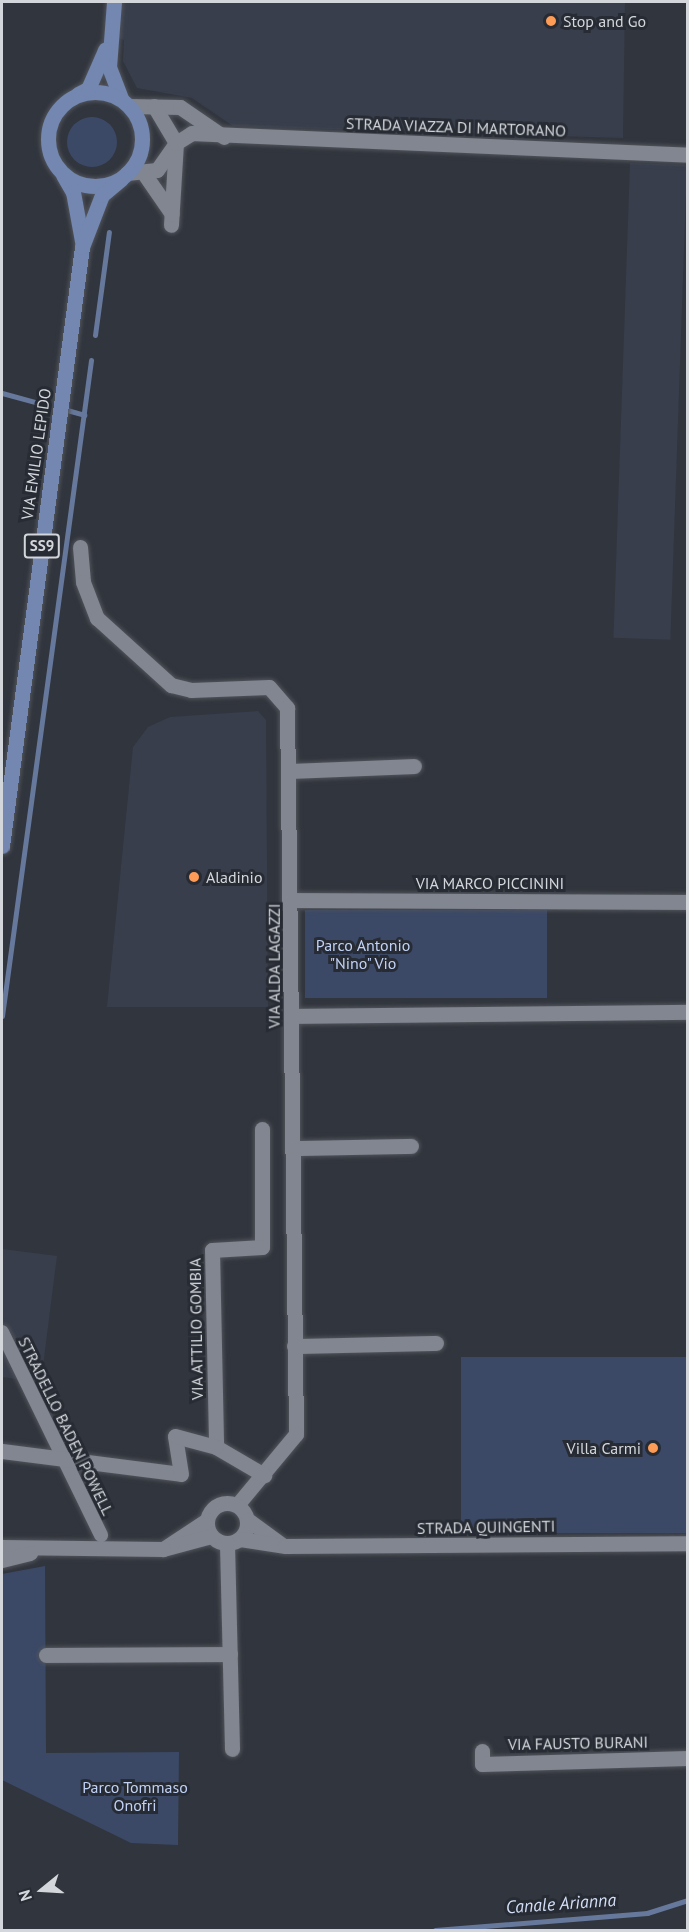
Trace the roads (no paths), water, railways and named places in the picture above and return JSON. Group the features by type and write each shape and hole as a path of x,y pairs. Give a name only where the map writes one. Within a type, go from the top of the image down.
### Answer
{"main road":[{"name":"VIA EMILIO LEPIDO","path":"2,846 82,247 102,195 124,176 141,147 142,132 125,103 109,67 109,38 114,2"},
{"name":"VIA EMILIO LEPIDO","path":"82,247 73,192 62,173 48,136 56,112 73,97 88,89 109,38"},
{"path":"73,97 97,92 125,103"},
{"path":"62,173 90,186 124,176"}],"street":[{"path":"125,103 190,110 224,137"},
{"path":"145,175 171,220 176,143 154,106"},
{"name":"STRADA VIAZZA DI MARTORANO","path":"176,143 192,134 687,155"},
{"path":"124,176 145,175 166,163 176,143"},
{"name":"VIA ALDA LAGAZZI","path":"80,547 83,582 97,618 171,685 191,690 253,684 269,687 284,698 291,771 296,1434 237,1506"},
{"path":"291,771 414,766"},
{"name":"VIA MARCO PICCININI","path":"292,900 687,902"},
{"path":"292,1016 687,1012"},
{"name":"VIA ATTILIO GOMBIA","path":"216,1447 212,1250 262,1247 262,1129"},
{"path":"293,1148 411,1146"},
{"name":"STRADELLO BADEN POWELL","path":"2,1332 101,1535"},
{"path":"294,1346 436,1343"},
{"path":"2,1451 64,1461 181,1474 175,1437 216,1447 264,1475"},
{"path":"163,1549 207,1520 218,1505 237,1506 248,1520 285,1546"},
{"path":"207,1520 211,1536"},
{"path":"232,1749 230,1654 233,1542 248,1520"},
{"path":"2,1547 163,1549 211,1536 233,1542"},
{"name":"STRADA QUINGENTI","path":"233,1542 285,1546 687,1543"},
{"path":"2,1560 50,1548"},
{"path":"46,1655 230,1654"},
{"name":"VIA FAUSTO BURANI","path":"482,1751 482,1764 687,1758"}],"waterway":[{"path":"95,335 109,232"},
{"path":"2,1016 91,360"},
{"path":"2,393 46,405"},
{"path":"67,410 84,415"},
{"name":"Canale Arianna","path":"435,1930 647,1913 688,1900"}],"place":[{"name":"Stop and Go","path":"551,21"},
{"name":"Aladinio","path":"194,877"},
{"name":"Villa Carmi","path":"653,1448"}],"park label":[{"name":"Parco Antonio \"Nino\" Vio","path":"363,954"},
{"name":"Parco Tommaso Onofri","path":"135,1796"}]}
